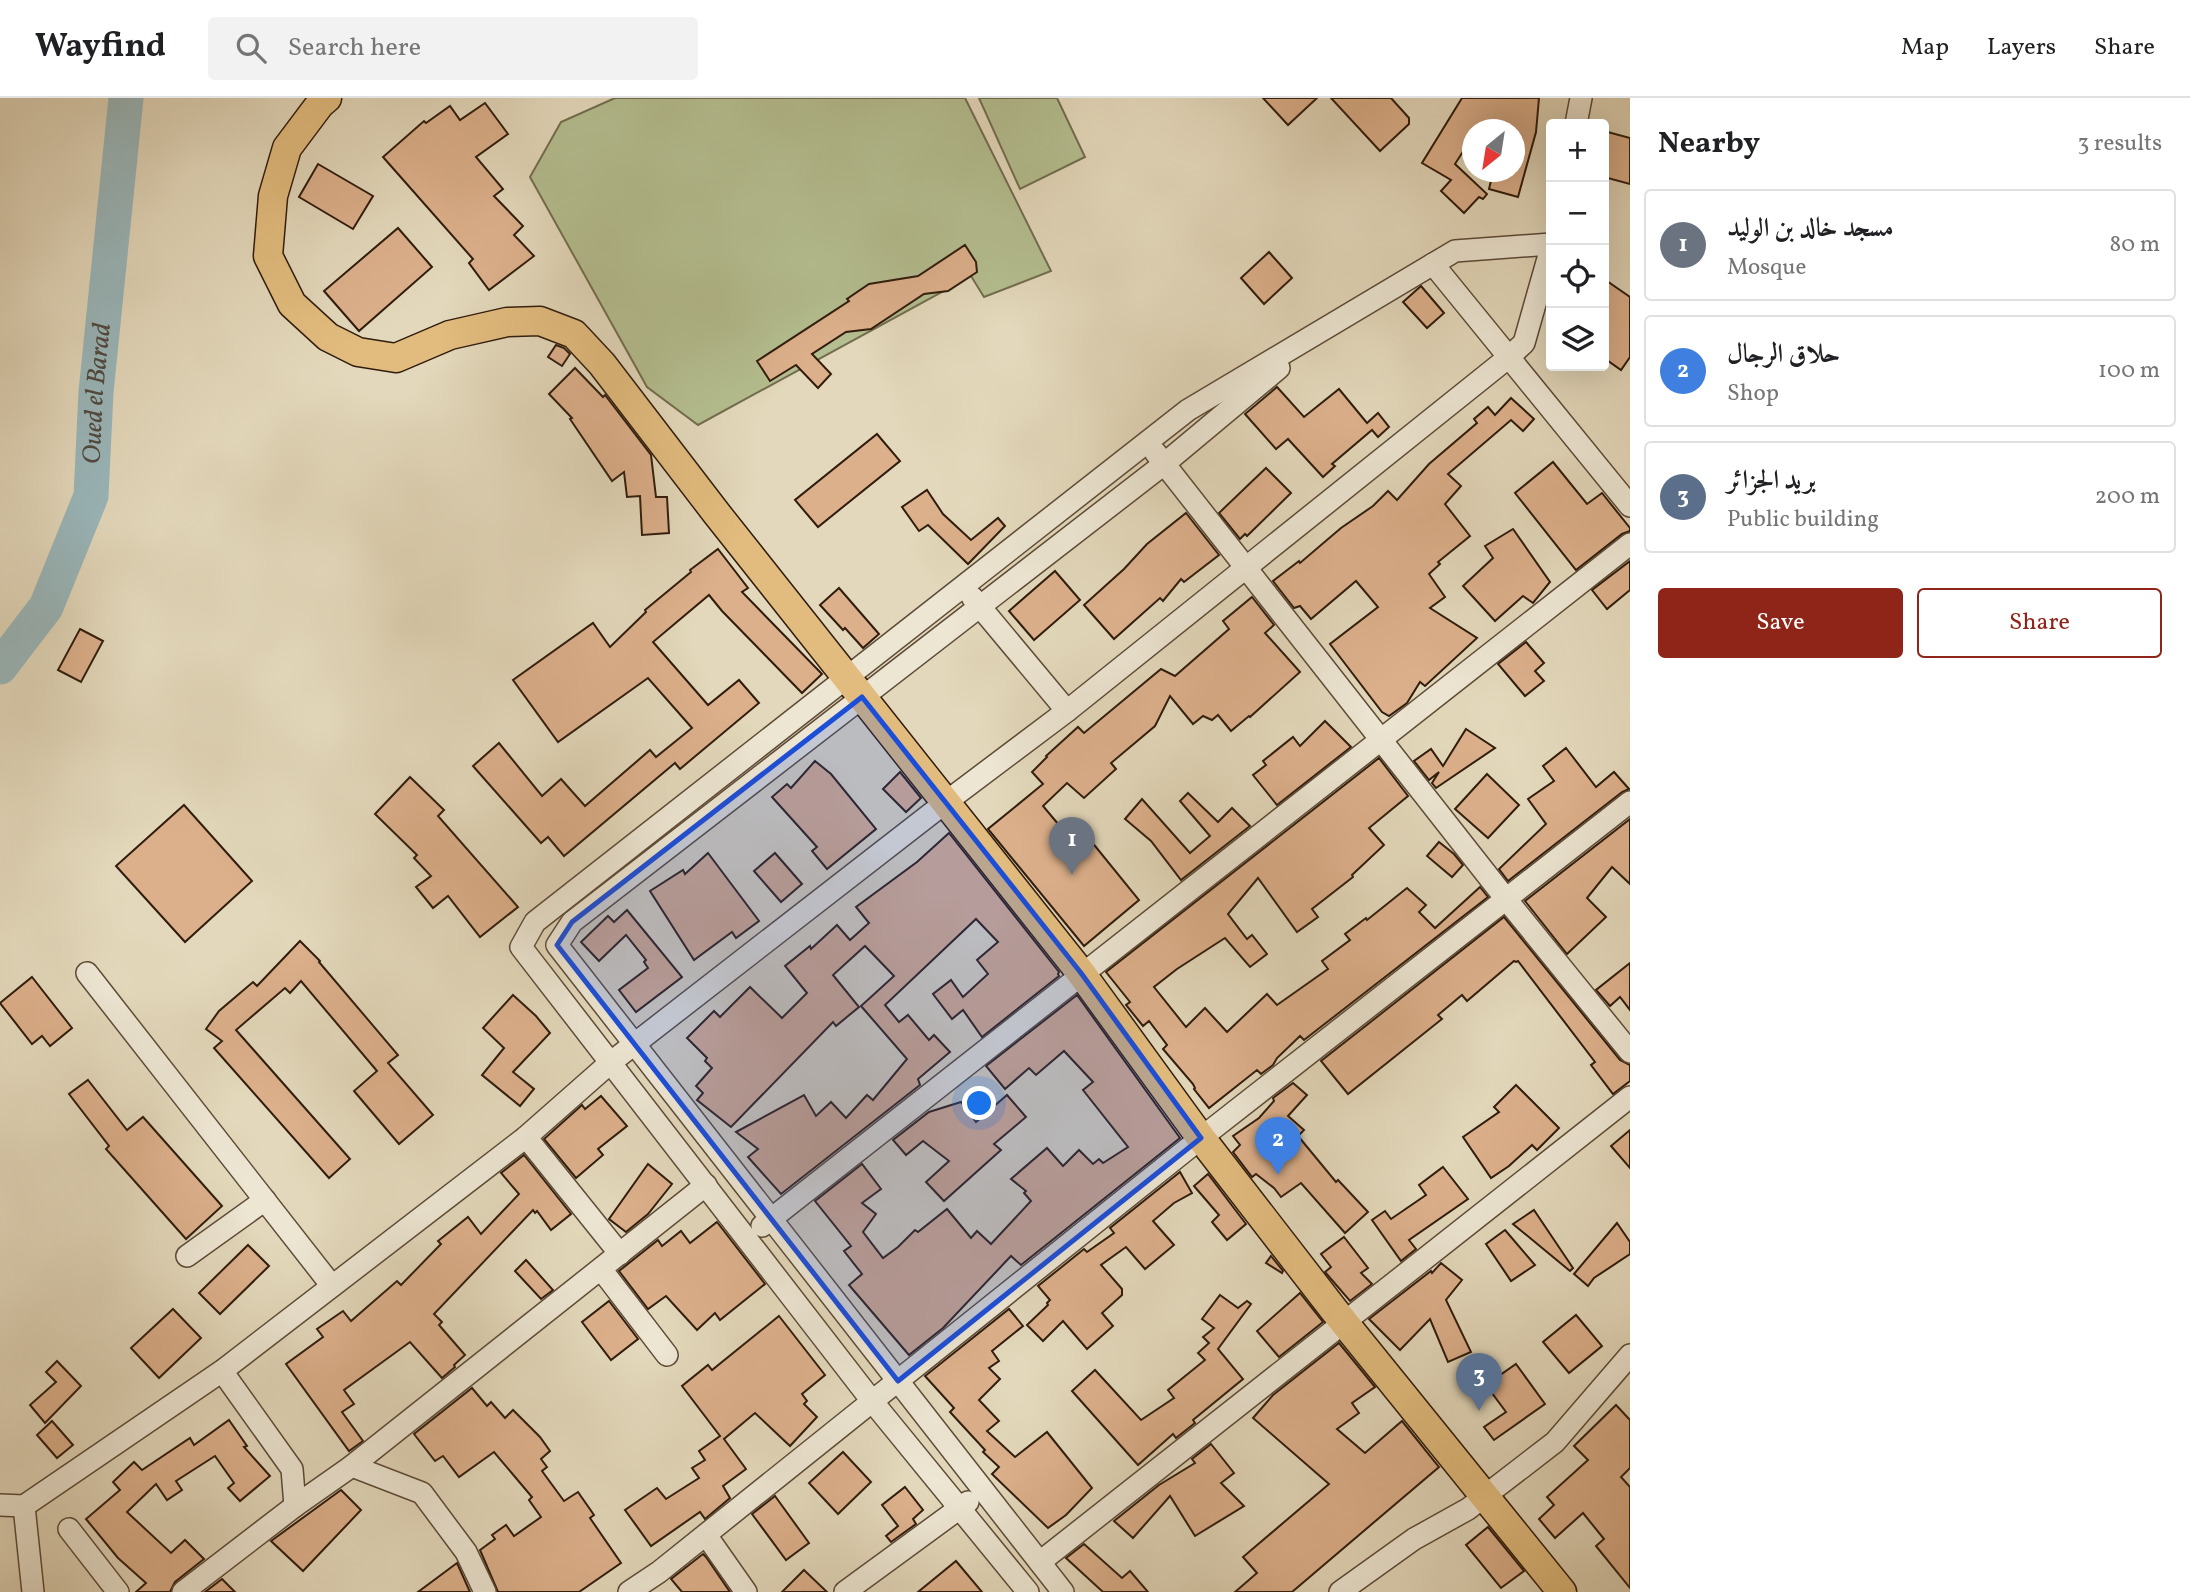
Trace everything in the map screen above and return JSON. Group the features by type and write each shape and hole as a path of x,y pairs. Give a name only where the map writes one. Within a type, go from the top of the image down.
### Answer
{"main road":[{"path":"327,98 287,148 273,196 268,256 292,304 328,337 358,352 396,358 450,335 507,322 540,321 574,334 603,364 717,514 1081,973 1201,1138 1344,1322 1562,1592"}],"street":[{"path":"1577,119 1581,98"},
{"path":"1063,1592 557,945 572,922 854,688 964,587 1188,410 1455,251 1546,246"},
{"path":"1433,264 1630,506"},
{"path":"0,1505 24,1506 222,1371 526,1137 610,1063 1067,711 1509,357 1524,342 1546,264"},
{"path":"1028,1592 872,1401 521,947 535,922 854,688 980,606 1164,464 1330,325"},
{"path":"1147,442 1506,899 1630,1052"},
{"path":"746,1238 1630,544"},
{"path":"964,587 1067,711"},
{"path":"629,1592 706,1535 1201,1138 1630,802"},
{"path":"87,973 332,1286"},
{"path":"1040,1562 1630,1097"},
{"path":"526,1137 620,1254"},
{"path":"183,1592 352,1466 706,1185"},
{"path":"187,1256 265,1200"},
{"path":"601,1269 667,1356"},
{"path":"1340,1592 1414,1539 1468,1509 1555,1442 1630,1355"},
{"path":"222,1371 292,1469 295,1506"},
{"path":"352,1466 422,1493 466,1552 485,1592"},
{"path":"845,1592 984,1491"},
{"path":"24,1506 33,1592"},
{"path":"69,1529 118,1592"},
{"path":"706,1535 746,1592"}],"highlighted area":[{"path":"862,697 1081,973 1201,1138 898,1381 557,945 572,922"}],"green space":[{"path":"615,98 965,98 1051,271 984,297 971,276 698,425 647,387 530,177 561,122"},
{"path":"979,98 1057,98 1085,157 1020,189"}],"building":[{"path":"1263,98 1317,98 1288,125"},
{"path":"1331,98 1391,98 1409,118 1409,124 1380,151"},
{"path":"1462,98 1539,98 1536,132 1525,172 1525,119 1462,119 1462,153 1455,164 1462,171 1462,182 1474,182 1487,194 1483,199 1479,197 1464,213 1441,191 1451,180 1422,163"},
{"path":"485,103 508,134 476,157 503,189 494,196 523,226 514,235 534,256 489,290 469,263 473,259 383,157 424,121 426,123 450,106 460,120"},
{"path":"1609,132 1630,138 1630,184 1609,178"},
{"path":"318,164 373,196 353,229 299,197"},
{"path":"1491,182 1522,182 1518,197 1489,189"},
{"path":"398,228 432,267 359,331 324,291"},
{"path":"965,245 976,262 977,272 948,291 924,294 871,329 846,332 812,354 831,374 818,388 796,365 770,381 757,361 849,301 847,299 869,284 918,276"},
{"path":"1269,252 1292,278 1264,304 1241,278"},
{"path":"1609,282 1630,297 1630,357 1621,370 1609,362"},
{"path":"1421,286 1444,313 1427,328 1403,302"},
{"path":"556,345 570,354 562,366 548,357"},
{"path":"575,368 603,397 605,395 651,455 656,497 667,497 669,533 642,535 640,496 627,497 624,472 612,481 570,419 572,418 549,394"},
{"path":"1277,387 1304,417 1339,389 1367,423 1378,413 1389,427 1378,437 1372,430 1332,464 1335,466 1323,477 1288,439 1276,449 1245,414"},
{"path":"1511,398 1534,419 1523,431 1511,420 1448,474 1461,486 1445,504 1470,536 1438,562 1440,564 1429,574 1445,597 1430,608 1477,638 1425,686 1420,682 1407,703 1389,716 1382,712 1330,644 1378,607 1356,581 1311,619 1300,606 1294,608 1273,581 1373,506 1388,491 1397,500 1429,464 1477,423 1474,419 1488,407 1495,415"},
{"path":"877,434 900,461 818,527 795,500"},
{"path":"1553,462 1587,504 1602,493 1630,528 1630,531 1622,534 1576,570 1515,493"},
{"path":"1266,468 1291,493 1247,536 1245,534 1240,539 1219,513"},
{"path":"927,490 943,514 971,540 998,518 1005,526 968,564 928,525 919,531 902,507"},
{"path":"1186,513 1219,555 1184,582 1181,579 1163,601 1160,598 1114,639 1084,605 1147,544"},
{"path":"1513,529 1550,582 1533,603 1523,596 1495,621 1463,586 1493,558 1485,546"},
{"path":"718,549 748,588 742,592 822,674 802,693 709,595 653,642 708,705 739,680 759,703 680,769 675,763 564,856 548,837 541,843 473,766 499,743 542,796 561,779 585,806 650,750 656,757 692,728 648,678 558,742 513,680 593,623 610,647 646,612 645,610"},
{"path":"1630,561 1630,590 1607,609 1592,590"},
{"path":"1055,571 1080,600 1034,640 1009,611"},
{"path":"839,588 879,634 863,648 820,605"},
{"path":"1252,597 1274,625 1265,633 1300,672 1231,731 1218,715 1212,720 1203,716 1193,724 1170,696 1155,726 1111,763 1116,769 1084,798 1067,783 1043,806 1080,850 1091,841 1139,900 1084,946 988,829 1043,784 1032,772 1078,727 1084,733 1161,669 1175,676 1229,629 1223,621"},
{"path":"80,629 103,641 81,682 58,670"},
{"path":"1526,642 1544,663 1535,671 1544,681 1525,696 1498,664"},
{"path":"1325,721 1351,747 1277,805 1253,775 1266,765 1263,761 1293,737 1300,746"},
{"path":"1466,729 1495,748 1436,788 1432,783 1439,772 1429,780 1414,761 1431,749 1443,766"},
{"path":"1566,748 1596,787 1614,772 1629,789 1508,881 1499,869 1546,824 1528,799 1554,781 1543,766"},
{"path":"1379,758 1408,796 1369,828 1384,845 1352,875 1353,877 1312,909 1318,917 1297,932 1258,878 1228,914 1247,939 1252,935 1267,954 1250,967 1225,938 1154,987 1186,1027 1205,1008 1227,1032 1267,994 1277,1005 1328,969 1322,961 1350,940 1345,934 1407,888 1426,905 1419,912 1435,928 1480,887 1488,897 1304,1040 1300,1036 1273,1065 1261,1074 1257,1070 1209,1108 1193,1084 1163,1049 1167,1045 1149,1021 1143,1026 1126,1005 1130,1002 1106,972"},
{"path":"815,761 831,774 876,829 827,869 812,851 817,847 772,797 787,784 791,788"},
{"path":"900,772 921,798 906,812 883,789"},
{"path":"1487,774 1519,805 1488,838 1455,809"},
{"path":"410,777 444,810 438,816 518,907 480,937 448,896 433,908 416,887 431,876 414,858 417,855 375,814"},
{"path":"1188,793 1218,822 1232,808 1250,826 1181,880 1151,841 1125,819 1142,799 1190,853 1210,836 1180,801"},
{"path":"184,805 252,881 185,942 116,866"},
{"path":"1630,819 1630,884 1612,867 1587,898 1606,917 1567,954 1525,901"},
{"path":"949,833 1059,972 1059,976 982,1037 963,1010 952,1019 933,994 951,980 963,997 988,974 977,960 998,942 976,919 885,1005 899,1022 908,1015 929,1040 934,1035 950,1052 918,1079 920,1085 781,1194 748,1157 758,1149 736,1132 804,1095 816,1116 831,1102 846,1118 867,1095 873,1100 907,1059 861,1006 894,976 865,946 833,975 859,1007 836,1026 833,1022 731,1127 697,1100 703,1093 696,1086 712,1068 705,1061 707,1058 687,1038 714,1011 720,1017 750,987 782,1018 807,993 785,966 810,946 811,949 837,925 850,940 869,923 856,907 917,862"},
{"path":"1439,842 1463,865 1452,877 1427,856"},
{"path":"708,853 759,921 736,938 732,932 694,960 650,891 683,870 685,874"},
{"path":"775,853 802,884 781,902 754,871"},
{"path":"627,910 682,977 636,1012 619,990 648,968 644,962 646,960 626,935 599,961 581,942 608,916 614,922"},
{"path":"1504,917 1620,1060 1630,1065 1630,1081 1613,1094 1591,1065 1595,1062 1518,961 1514,961 1467,1001 1462,995 1438,1015 1442,1019 1348,1094 1321,1061"},
{"path":"300,941 320,961 398,1055 388,1063 433,1115 399,1144 354,1091 377,1071 301,981 290,993 285,988 236,1030 350,1159 329,1178 214,1048 222,1041 206,1029 219,1011 253,982 257,986"},
{"path":"1630,963 1630,1010 1620,997 1610,1006 1596,990"},
{"path":"32,977 72,1028 50,1046 42,1036 32,1044 0,1003"},
{"path":"513,995 550,1033 513,1072 534,1089 520,1106 482,1075 504,1048 483,1028"},
{"path":"1077,995 1180,1138 1021,1265 1011,1256 943,1328 909,1355 849,1285 862,1274 844,1251 851,1246 815,1201 862,1164 881,1189 862,1203 876,1214 863,1232 883,1258 915,1230 918,1232 947,1209 971,1238 977,1231 991,1244 1031,1201 1024,1193 1026,1191 1011,1179 1047,1148 1063,1166 1079,1150 1093,1164 1099,1159 1103,1163 1128,1147 1083,1090 1093,1082 1064,1051 1036,1075 1029,1068 1005,1089 986,1066"},
{"path":"88,1080 127,1130 143,1117 222,1206 186,1239 106,1149 109,1146 69,1094"},
{"path":"1293,1083 1307,1095 1288,1116 1304,1130 1298,1136 1336,1182 1338,1180 1368,1212 1345,1233 1301,1183 1281,1197 1256,1174 1252,1177 1233,1152 1240,1145 1233,1136 1259,1118 1274,1101 1273,1098"},
{"path":"1516,1085 1559,1128 1537,1150 1532,1145 1491,1178 1463,1137 1499,1112 1494,1107"},
{"path":"1007,1095 1026,1117 994,1144 1001,1150 944,1201 926,1182 949,1161 923,1141 906,1155 893,1140 929,1112 961,1102 976,1122"},
{"path":"601,1096 627,1126 598,1149 603,1155 576,1178 544,1139 582,1105 585,1109"},
{"path":"1630,1130 1630,1168 1611,1146"},
{"path":"524,1155 571,1214 551,1230 537,1211 535,1213 533,1210 434,1314 442,1322 439,1325 465,1355 442,1378 410,1342 344,1390 354,1404 342,1412 363,1441 349,1451 286,1364 323,1337 317,1329 343,1311 351,1321 397,1281 401,1285 441,1244 438,1241 468,1217 481,1234 519,1194 501,1173"},
{"path":"648,1164 672,1184 648,1214 626,1232 609,1219"},
{"path":"1443,1167 1468,1199 1409,1240 1416,1249 1401,1261 1372,1220 1385,1211 1391,1219 1426,1195 1419,1185"},
{"path":"1180,1172 1192,1193 1174,1203 1153,1221 1174,1245 1145,1269 1126,1247 1101,1265 1122,1289 1122,1295 1102,1313 1113,1326 1087,1349 1063,1321 1043,1341 1027,1325 1050,1300 1038,1286 1084,1249 1087,1252 1114,1233 1110,1228"},
{"path":"1208,1174 1246,1224 1227,1240 1212,1222 1219,1215 1194,1186"},
{"path":"1534,1210 1573,1268 1570,1271 1513,1224"},
{"path":"717,1222 765,1284 720,1320 715,1313 697,1330 666,1296 648,1309 619,1271 658,1240 662,1246 681,1231 690,1243"},
{"path":"1617,1223 1630,1242 1630,1254 1594,1278 1588,1286 1574,1274"},
{"path":"1505,1230 1535,1265 1511,1281 1486,1244"},
{"path":"1344,1237 1368,1268 1361,1273 1372,1284 1350,1301 1325,1272 1331,1267 1321,1254"},
{"path":"248,1245 269,1266 220,1314 199,1293"},
{"path":"1271,1256 1283,1271 1282,1273 1266,1263"},
{"path":"526,1260 553,1290 541,1299 515,1271"},
{"path":"1441,1263 1462,1280 1446,1300 1471,1352 1448,1362 1430,1319 1400,1350 1369,1319 1431,1271 1432,1273"},
{"path":"1300,1293 1323,1322 1279,1357 1257,1331"},
{"path":"1220,1295 1238,1308 1247,1301 1251,1304 1218,1349 1243,1379 1193,1420 1195,1423 1176,1438 1173,1434 1138,1465 1072,1391 1095,1370 1141,1420 1174,1398 1168,1390 1205,1360 1198,1353 1209,1343 1203,1337 1214,1328 1202,1319"},
{"path":"609,1301 638,1339 611,1360 582,1322"},
{"path":"173,1309 201,1338 159,1378 131,1348"},
{"path":"1009,1309 1023,1326 992,1351 999,1361 989,1368 1000,1379 979,1400 999,1421 987,1431 1015,1457 1047,1432 1092,1488 1066,1515 1048,1528 992,1474 999,1467 950,1412 954,1408 925,1376"},
{"path":"1576,1315 1602,1346 1569,1373 1543,1342"},
{"path":"779,1316 825,1375 802,1394 807,1401 804,1404 817,1417 790,1446 755,1413 724,1439 746,1469 723,1486 730,1498 705,1519 700,1512 651,1546 625,1510 657,1488 666,1499 699,1478 692,1468 705,1460 699,1451 720,1436 682,1386 708,1365 712,1370"},
{"path":"1339,1343 1375,1387 1352,1403 1359,1413 1337,1429 1365,1453 1402,1421 1439,1467 1292,1592 1235,1592 1257,1573 1243,1557 1329,1484 1253,1418 1273,1395"},
{"path":"57,1361 81,1386 45,1423 30,1405 56,1382 46,1372"},
{"path":"1516,1364 1545,1404 1494,1440 1484,1427 1506,1412 1486,1385"},
{"path":"472,1388 487,1406 491,1402 505,1418 513,1410 540,1437 550,1451 541,1459 547,1467 542,1471 564,1501 578,1492 594,1515 590,1518 621,1563 579,1592 498,1592 480,1550 495,1539 492,1535 506,1525 514,1536 541,1517 529,1500 532,1497 494,1452 459,1477 443,1456 435,1461 414,1434"},
{"path":"1616,1405 1630,1420 1630,1468 1621,1477 1630,1487 1630,1588 1596,1546 1604,1539 1583,1513 1555,1538 1539,1519 1554,1505 1547,1497 1588,1460 1574,1446"},
{"path":"229,1420 247,1446 244,1447 270,1476 240,1501 228,1488 234,1483 215,1456 176,1481 182,1490 167,1500 156,1484 127,1512 171,1553 185,1540 204,1559 175,1582 170,1592 136,1592 146,1583 118,1558 86,1519 120,1490 113,1482 134,1462 142,1470 190,1438 194,1445"},
{"path":"52,1421 73,1445 57,1458 37,1435"},
{"path":"1211,1444 1234,1473 1221,1483 1244,1506 1195,1536 1170,1496 1133,1538 1114,1521 1159,1485 1195,1463 1192,1459"},
{"path":"843,1452 871,1482 838,1514 809,1483"},
{"path":"905,1487 923,1510 913,1519 916,1524 891,1542 886,1536 898,1526 882,1505"},
{"path":"341,1490 361,1510 303,1571 271,1541"},
{"path":"775,1496 809,1543 786,1560 752,1514"},
{"path":"1488,1527 1524,1571 1501,1588 1466,1545"},
{"path":"1084,1544 1122,1578 1130,1571 1148,1592 1103,1592 1066,1558"},
{"path":"703,1554 730,1592 682,1592 671,1579"},
{"path":"956,1561 982,1592 918,1592"},
{"path":"457,1563 470,1592 418,1592"},
{"path":"804,1570 827,1592 782,1592"},
{"path":"222,1579 235,1592 205,1592"}],"waterway":[{"name":"Oued el Barad","path":"0,667 46,607 91,496 96,392 126,98"}],"place":[{"name":"مسجد خالد بن الوليد","path":"1072,875"},
{"name":"حلاق الرجال","path":"1278,1175"},
{"name":"بريد الجزائر","path":"1479,1411"}]}
